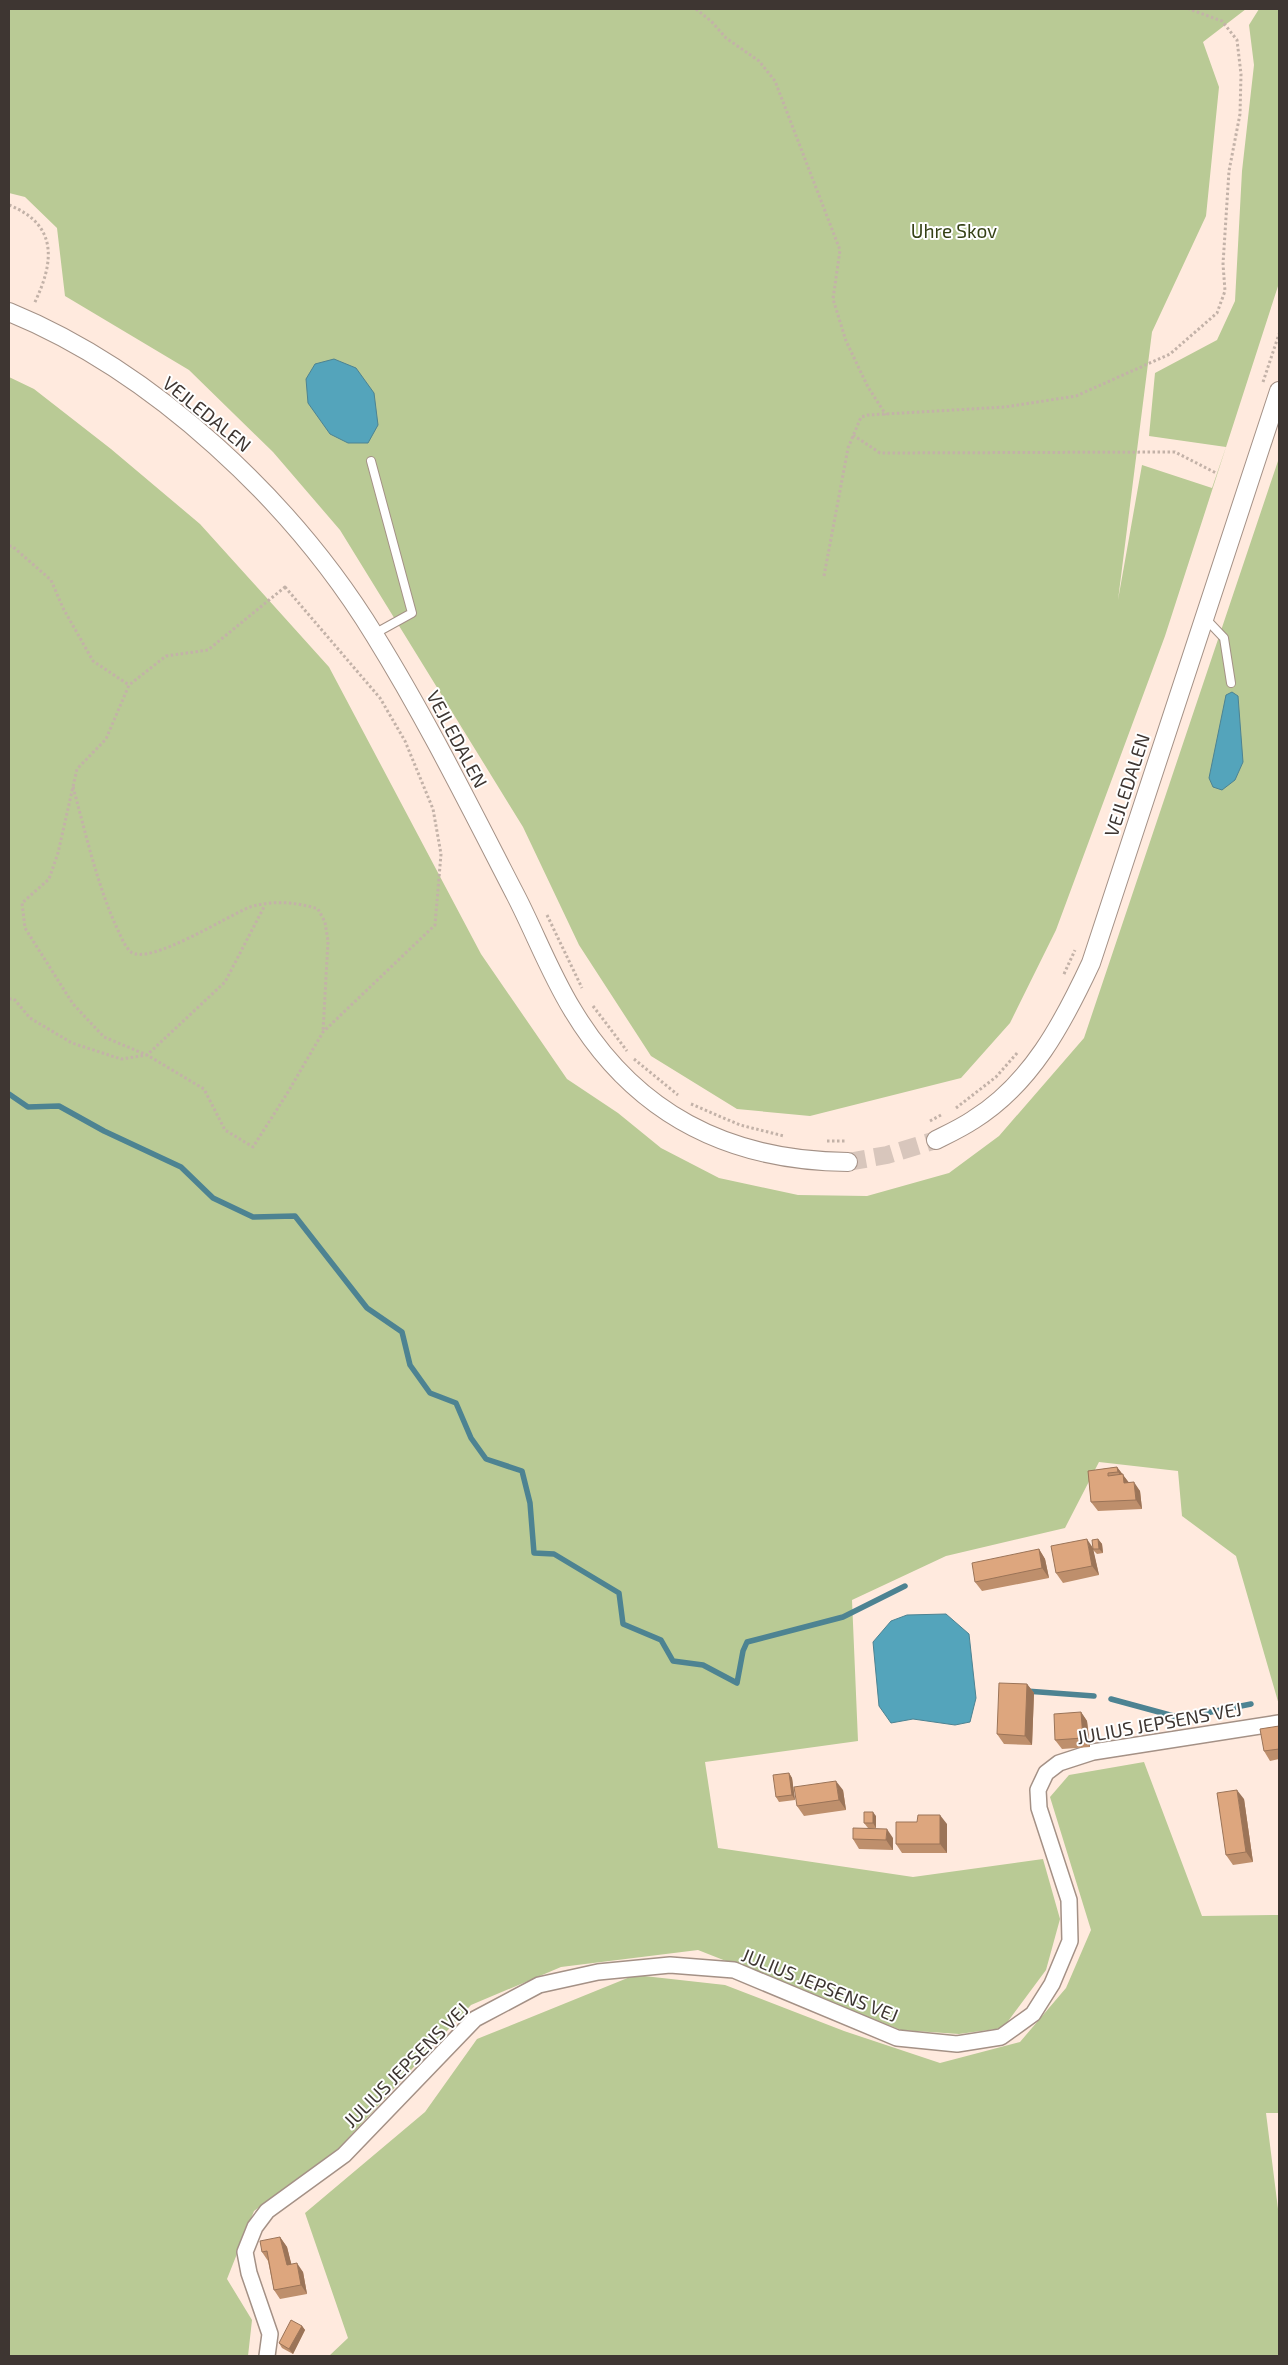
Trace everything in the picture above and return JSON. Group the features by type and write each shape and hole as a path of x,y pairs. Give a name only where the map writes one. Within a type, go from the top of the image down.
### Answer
{"street":[{"name":"VEJLEDALEN","path":"9,312 37,324 118,371 187,421 240,467 325,564 374,634 437,744 536,935 570,1006 591,1039 623,1076 652,1103 689,1126 723,1141 768,1154 806,1160 848,1162"},
{"name":"VEJLEDALEN","path":"936,1140 974,1120 1009,1092 1040,1058 1069,1010 1091,963 1279,391"},
{"name":"JULIUS JEPSENS VEJ","path":"267,2356 270,2334 249,2273 245,2252 255,2227 267,2211 344,2156 475,2019 539,1985 598,1972 670,1965 734,1970 897,2038 956,2044 1000,2037 1033,2014 1052,1984 1070,1941 1069,1900 1038,1808 1038,1790 1046,1773 1058,1763 1092,1752 1279,1723"}],"lane":[{"path":"371,461 412,613 374,634"},
{"path":"1205,618 1224,638 1231,683"}],"path":[{"path":"696,9 711,20 726,38 758,61 775,81 840,250 833,299 846,341 868,387 886,415"},
{"path":"824,576 848,448 861,418 868,415 1005,407 1076,396 1170,354 1218,313 1225,291 1223,264 1229,172 1240,114 1241,74 1237,40 1222,21 1189,9"},
{"path":"9,205 29,216 38,224 49,250 47,274 34,304"},
{"path":"1260,391 1279,334"},
{"path":"853,435 880,453 1175,452 1216,473"},
{"path":"9,546 12,546 51,580 63,608 93,661 128,685"},
{"path":"286,587 380,698 405,741 433,809 441,854 435,925 323,1032 253,1147 225,1130 204,1089 147,1055 104,1036 73,1004 25,928 22,903 49,878 73,787 77,770 106,739 128,685 166,656 208,650 286,587"},
{"path":"73,787 102,895 123,939 132,952 142,955 162,951 251,907 288,902 305,904 318,909 325,922 328,941 323,1032"},
{"path":"9,998 14,999 30,1018 72,1043 121,1059 147,1055 225,982 265,905"},
{"path":"1060,982 1078,941"},
{"path":"954,1109 996,1078 1019,1051"},
{"path":"930,1121 946,1113"}],"green space":[{"name":"Uhre Skov","path":"9,9 1246,9 1203,42 1219,87 1206,216 1152,332 1118,600 1142,465 1212,488 1226,447 1149,436 1155,373 1217,340 1235,301 1242,171 1254,65 1249,25 1259,9 1279,9 1279,283 1165,636 1056,930 1010,1023 961,1078 810,1116 737,1109 651,1056 579,945 523,827 340,530 273,452 189,370 65,296 57,228 25,197 9,193"},
{"path":"9,377 34,389 111,449 200,524 329,667 481,954 567,1079 618,1113 661,1148 719,1178 798,1195 867,1196 949,1173 999,1136 1084,1038 1279,458 1279,1705 1236,1556 1182,1516 1178,1471 1099,1462 1065,1528 946,1556 852,1600 858,1741 705,1762 718,1848 913,1877 1043,1859 1060,1919 1046,1970 1003,2028 959,2034 901,2030 698,1950 561,1967 471,2005 339,2148 254,2211 227,2279 252,2320 248,2356 9,2356"},
{"path":"1144,1762 1202,1916 1279,1915 1279,2113 1266,2113 1279,2217 1279,2356 329,2356 348,2338 305,2213 425,2112 477,2039 635,1975 725,1985 844,2031 940,2063 1020,2042 1066,1988 1091,1930 1050,1797 1069,1775"}],"water":[{"path":"334,359 356,368 374,393 378,425 368,443 348,443 330,434 308,403 306,379 315,364"},
{"path":"1232,692 1238,696 1243,762 1235,780 1222,790 1213,787 1209,778 1226,695"},
{"path":"946,1614 969,1634 976,1698 970,1722 955,1725 913,1719 891,1723 879,1706 873,1642 891,1621 907,1615"}],"building":[{"path":"1117,1467 1118,1472 1108,1473 1108,1476 1123,1474 1124,1483 1134,1482 1136,1500 1091,1502 1088,1471"},
{"path":"1087,1539 1092,1566 1056,1573 1051,1546"},
{"path":"1098,1539 1099,1549 1093,1549 1092,1540"},
{"path":"1039,1549 1042,1568 975,1582 972,1563"},
{"path":"999,1683 1027,1684 1025,1736 997,1734"},
{"path":"1081,1712 1083,1738 1055,1740 1054,1714"},
{"path":"1279,1726 1279,1749 1264,1751 1260,1729"},
{"path":"789,1773 792,1795 776,1797 773,1775"},
{"path":"836,1781 839,1800 797,1806 794,1787"},
{"path":"1237,1790 1246,1852 1226,1855 1217,1793"},
{"path":"864,1812 873,1812 873,1823 864,1823"},
{"path":"918,1815 940,1815 940,1844 896,1844 896,1822 917,1822"},
{"path":"853,1828 887,1829 886,1840 853,1839"},
{"path":"280,2237 287,2265 297,2263 301,2285 274,2290 267,2251 262,2252 260,2241"},
{"path":"291,2320 302,2326 289,2349 279,2343"}],"waterway":[{"path":"9,1094 28,1107 59,1106 104,1131 181,1167 213,1198 253,1217 295,1216 367,1308 402,1332 410,1365 430,1393 456,1403 471,1438 486,1459 522,1471 530,1503 534,1553 554,1554 619,1593 623,1624 661,1640 673,1661 703,1665 737,1683 743,1651 747,1642 843,1617 905,1586"},
{"path":"1026,1691 1094,1696"},
{"path":"1111,1699 1181,1718 1251,1704"}],"tunnel":[{"path":"848,1162 887,1155 936,1140"}]}
